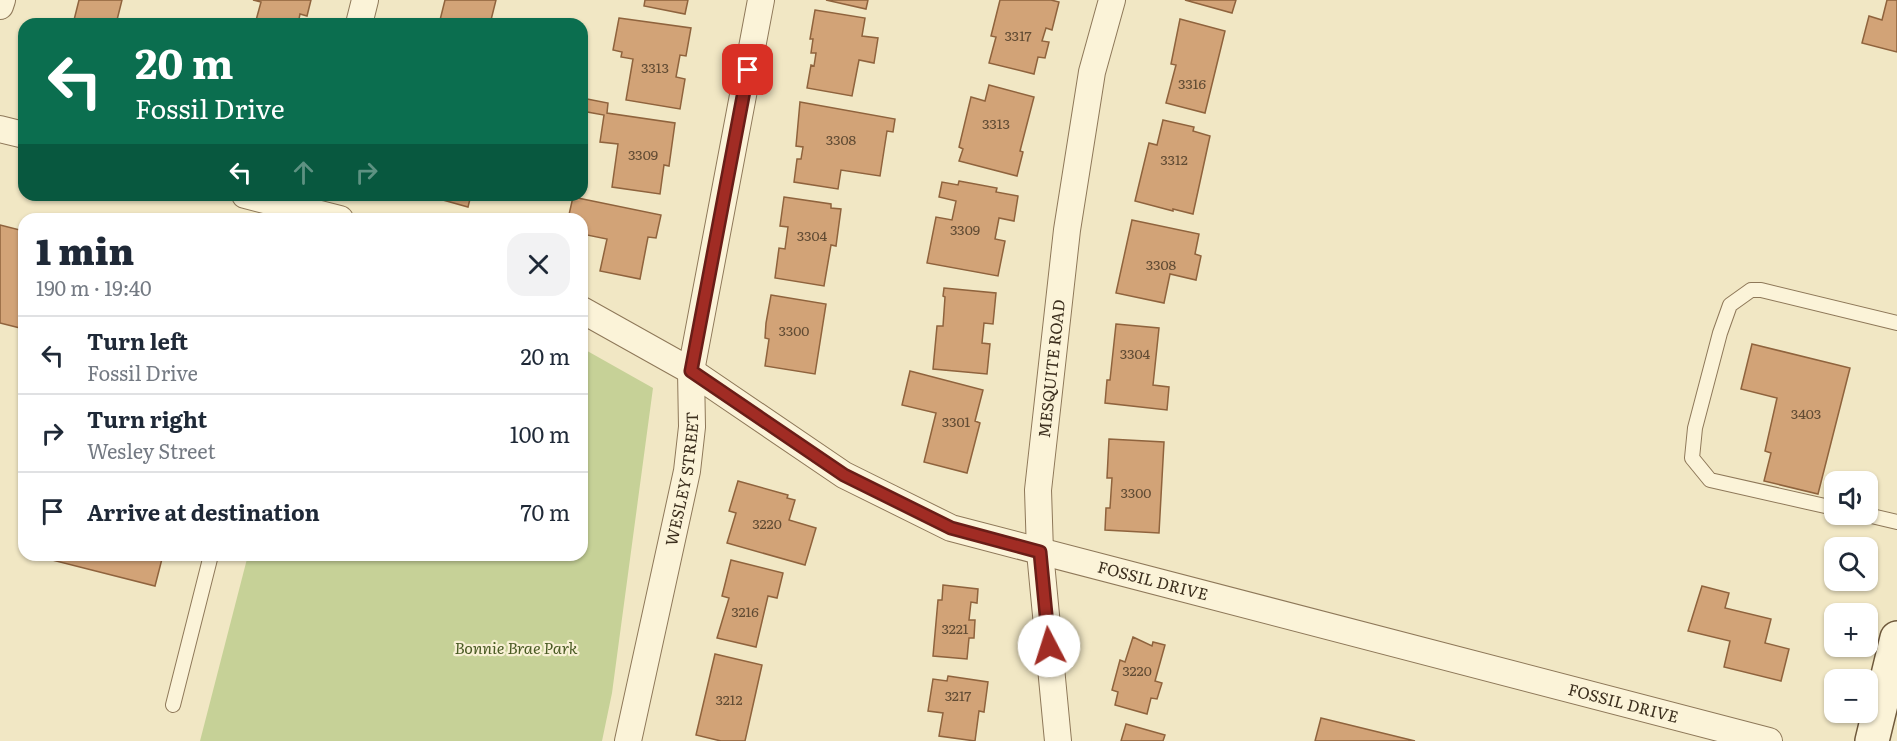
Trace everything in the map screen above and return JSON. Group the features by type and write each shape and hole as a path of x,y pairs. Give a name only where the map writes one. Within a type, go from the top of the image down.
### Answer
{"main road":[{"path":"1872,741 1897,638"}],"street":[{"path":"0,6 2,0"},
{"path":"360,18 365,0"},
{"name":"WESLEY STREET","path":"628,741 687,471 692,427 691,371 761,0"},
{"name":"MESQUITE ROAD","path":"1058,741 1040,552 1038,490 1067,230 1092,72 1112,0"},
{"path":"0,129 18,134"},
{"path":"270,201 304,209"},
{"name":"FOSSIL DRIVE","path":"588,313 691,371 844,475 951,528 1768,741"}],"lane":[{"path":"1824,506 1710,480 1692,458 1695,428 1720,333 1730,305 1751,290 1761,290 1897,323"},
{"path":"1878,518 1897,522"},
{"path":"173,705 209,561"}],"green space":[{"name":"Bonnie Brae Park","path":"588,351 653,388 612,693 602,741 200,741 246,561 588,561"}],"building":[{"path":"79,0 122,0 118,18 74,18"},
{"path":"253,0 311,0 307,16 300,14 299,18 257,18 261,2"},
{"path":"445,0 496,0 492,18 440,18"},
{"path":"645,0 688,0 685,14 644,6"},
{"path":"826,0 868,0 866,9"},
{"path":"1000,0 1059,2 1052,30 1046,28 1042,41 1049,42 1045,58 1038,57 1034,74 989,63 996,37 991,36"},
{"path":"1185,0 1236,0 1232,13"},
{"path":"1887,0 1897,0 1897,52 1862,43 1869,16 1882,20"},
{"path":"815,10 865,18 862,36 878,38 874,63 859,60 852,96 807,88 811,65 814,66 816,53 811,53 813,39 810,39"},
{"path":"619,18 691,28 686,56 680,55 676,77 685,79 680,109 626,100 633,59 621,57 622,52 613,50"},
{"path":"1180,19 1225,31 1205,113 1166,103 1176,65 1171,64"},
{"path":"989,85 1034,97 1020,151 1023,152 1017,176 959,161 963,149 959,147 971,97 985,101"},
{"path":"588,99 608,103 607,113 675,123 669,166 664,165 660,194 612,187 618,144 600,142 604,115 588,112"},
{"path":"800,102 895,119 893,132 887,131 880,176 841,170 838,189 794,182 797,159 801,159 803,147 796,146"},
{"path":"1163,120 1194,127 1193,131 1210,136 1193,214 1135,201 1149,143 1157,145"},
{"path":"959,181 997,188 996,192 1018,196 1014,221 999,218 995,239 1005,241 998,276 927,263 936,217 952,220 956,201 939,197 942,182 958,185"},
{"path":"784,197 831,204 831,208 841,209 836,246 831,245 824,286 775,278 779,248 785,249 788,227 780,226"},
{"path":"588,200 661,215 656,238 648,237 640,279 600,271 607,239 588,235 588,213 569,213 572,201"},
{"path":"446,201 470,201 468,207"},
{"path":"1132,220 1199,234 1195,254 1201,256 1196,280 1170,274 1164,303 1116,293"},
{"path":"0,225 18,230 18,328 0,323"},
{"path":"944,288 996,293 993,324 984,323 982,343 990,344 987,374 933,369 937,326 943,326"},
{"path":"771,295 826,304 815,374 765,366 769,339 765,338 766,323"},
{"path":"1116,324 1159,328 1153,385 1169,387 1167,410 1105,403"},
{"path":"1752,344 1850,368 1818,494 1764,481 1771,453 1765,451 1777,398 1741,389"},
{"path":"910,371 983,390 975,421 980,423 967,473 924,462 936,413 902,405"},
{"path":"1109,439 1164,442 1159,533 1105,530 1106,508 1110,508 1112,478 1107,478"},
{"path":"738,481 788,495 787,498 795,500 789,520 816,528 805,565 727,543 736,513 729,511"},
{"path":"731,560 783,573 777,598 768,596 756,647 717,638 729,598 722,596"},
{"path":"56,561 161,561 155,586"},
{"path":"943,585 978,589 977,603 971,602 969,620 975,620 974,638 969,638 967,659 933,656 938,600 942,600"},
{"path":"1702,586 1729,593 1725,608 1771,619 1765,643 1789,649 1781,681 1724,667 1730,641 1688,631"},
{"path":"1133,637 1152,646 1153,642 1165,645 1155,681 1162,683 1157,699 1151,698 1147,714 1115,705 1118,692 1112,690 1120,660 1125,662"},
{"path":"715,654 762,665 745,741 721,741 696,735"},
{"path":"948,676 988,682 984,712 979,711 975,741 939,736 943,713 928,711 933,679 947,681"},
{"path":"1321,718 1415,741 1315,741"},
{"path":"1126,724 1165,735 1163,741 1121,741"}],"route":[{"path":"748,70 691,371 844,475 951,528 1040,552 1049,646"}]}
